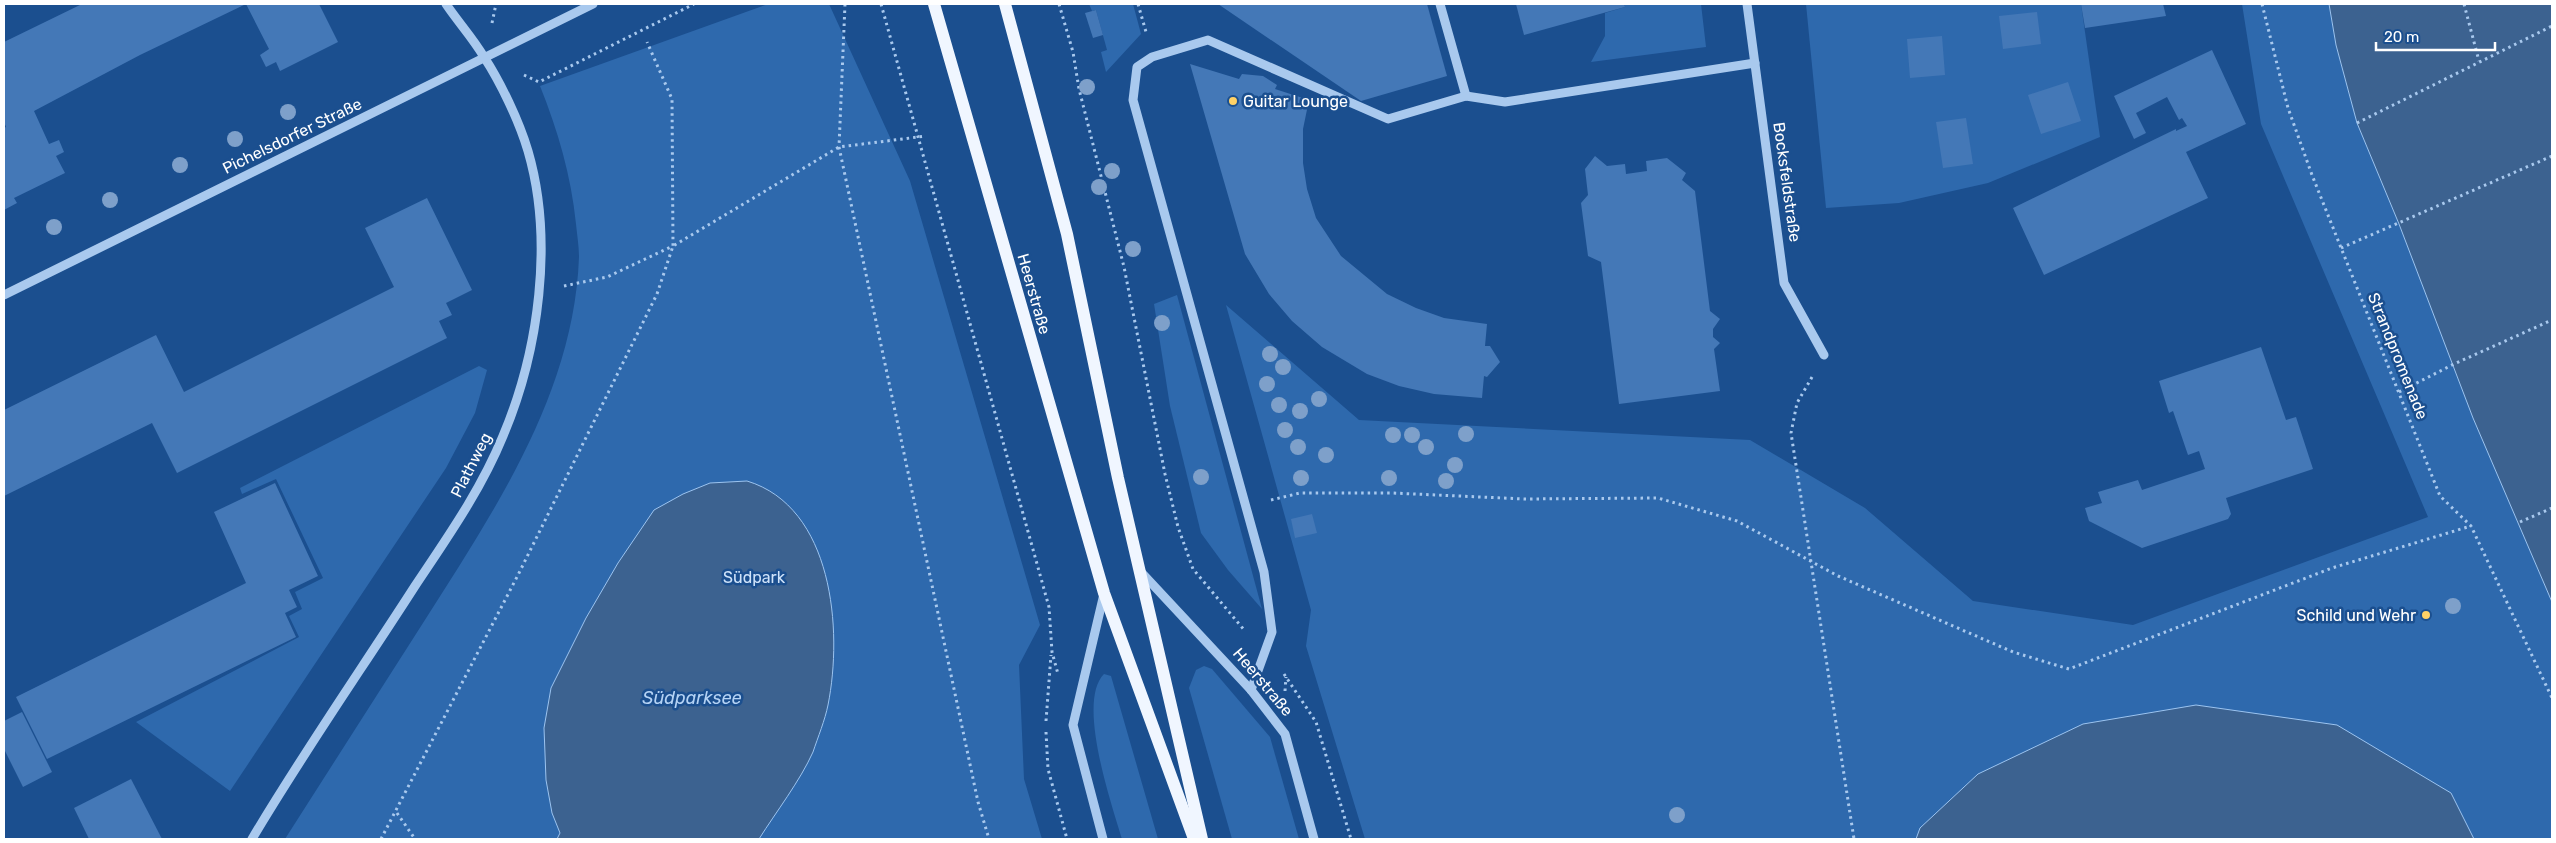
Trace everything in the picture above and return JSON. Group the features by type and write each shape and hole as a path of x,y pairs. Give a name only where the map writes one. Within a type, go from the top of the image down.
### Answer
{"main road":[{"name":"Heerstraße","path":"934,4 1104,594 1194,839"},
{"name":"Heerstraße","path":"1005,4 1067,234 1118,478 1202,839"}],"street":[{"name":"Plathweg","path":"252,839 467,506 503,436 517,396 541,283 540,220 537,188 529,156 516,122 484,57 446,4"},
{"name":"Pichelsdorfer Straße","path":"4,295 593,4"},
{"path":"1440,4 1466,96"},
{"name":"Bocksfeldstraße","path":"1747,4 1784,283 1824,355"},
{"path":"1251,690 1272,632 1264,572 1133,100 1137,67 1152,57 1208,40 1388,119 1466,96 1505,102 1755,63"},
{"name":"Heerstraße","path":"1141,572 1251,690 1285,734 1314,839"},
{"name":"Heerstraße","path":"1103,839 1073,726 1104,594"}],"path":[{"path":"484,57 539,82 694,4"},
{"path":"845,4 839,147 974,782 989,839"},
{"path":"880,4 920,137 1050,607 1052,629"},
{"path":"1059,4 1073,52 1079,89 1124,267 1165,474 1178,527 1193,569 1286,677 1316,722 1351,839"},
{"name":"Strandpromenade","path":"2262,4 2288,108 2341,248 2440,496 2471,526 2552,698"},
{"path":"2464,4 2479,61"},
{"path":"2357,124 2479,61 2552,26"},
{"path":"382,839 518,575 657,294 673,246 672,99 647,42"},
{"path":"541,283 569,286 608,277 673,246 839,147 926,136"},
{"path":"2341,248 2552,156"},
{"path":"2399,392 2454,364 2552,320"},
{"path":"1824,355 1797,403 1790,433 1812,560 1854,839"},
{"path":"1247,507 1300,493 1525,499 1658,498 1737,521 1812,560 1838,576 2013,652 2069,669 2332,568 2471,526"},
{"path":"2520,522 2552,508"},
{"path":"397,813 415,839"}],"green space":[{"name":"Südpark","path":"768,4 829,4 910,181 1040,625 1019,665 1024,779 1042,839 285,839 477,538 526,449 546,403 562,356 574,307 579,249 574,206 567,171 553,120 540,86"},
{"path":"1089,4 1133,4 1141,34 1106,72 1101,52 1107,50 1096,10 1092,11"},
{"path":"1624,4 1701,4 1706,47 1591,62 1605,36 1605,13 1625,7"},
{"path":"1806,4 2081,4 2100,137 1988,183 1899,203 1826,208"},
{"path":"2242,4 2329,4 2336,45 2357,123 2399,224 2474,418 2552,602 2552,839 1365,839 1306,646 1311,610 1226,305 1359,420 1750,440 1865,508 1973,601 2133,625 2428,517 2261,124"},
{"path":"1177,295 1262,609 1228,570 1201,533 1170,406 1154,304"},
{"path":"479,366 487,370 475,413 446,468 230,791 136,722 299,637 289,616 302,609 295,592 323,578 276,479 242,494 240,488"},
{"path":"1204,666 1212,669 1270,737 1299,839 1232,839 1189,688 1196,670"},
{"path":"1104,674 1111,676 1158,839 1122,839 1105,779 1095,730 1094,707 1096,688"}],"water":[{"path":"2329,4 2552,4 2552,602 2473,418 2399,224 2357,123 2336,45"},
{"name":"Südparksee","path":"747,481 776,495 798,516 814,544 825,575 832,608 834,642 832,675 825,717 808,763 759,839 557,839 560,833 552,813 546,780 544,728 551,688 586,618 618,563 654,510 683,494 710,483"},
{"path":"2196,705 2337,725 2451,793 2474,839 1916,839 1920,828 1978,774 2083,724"}],"building":[{"path":"82,4 246,4 140,55 34,111 49,144 59,140 64,152 56,156 65,173 14,198 17,203 4,210 4,128 6,127 4,122 4,42"},
{"path":"246,4 319,4 338,42 280,71 276,62 266,67 260,55 269,49"},
{"path":"1218,4 1427,4 1447,76 1361,101"},
{"path":"1516,4 1624,4 1625,7 1524,35"},
{"path":"2081,4 2163,4 2166,16 2085,28"},
{"path":"1096,10 1103,35 1093,38 1085,13"},
{"path":"2037,12 2041,44 2003,49 1999,16"},
{"path":"1942,36 1945,75 1910,78 1907,39"},
{"path":"2212,50 2246,124 2186,152 2208,198 2044,275 2013,208 2176,129 2176,131 2187,126 2182,118 2179,120 2167,97 2136,113 2146,133 2134,139 2114,96"},
{"path":"1190,64 1239,79 1242,74 1263,76 1277,85 1275,89 1309,100 1303,129 1303,163 1307,189 1316,218 1341,256 1387,294 1416,308 1444,318 1487,324 1485,346 1490,346 1500,362 1487,377 1484,376 1482,398 1434,394 1399,386 1367,374 1322,347 1292,321 1269,294 1245,254"},
{"path":"2068,82 2081,121 2041,134 2028,95"},
{"path":"1966,118 1973,164 1943,168 1936,122"},
{"path":"1595,156 1607,166 1625,164 1626,174 1647,171 1646,161 1667,158 1686,173 1682,180 1695,191 1710,311 1720,319 1713,329 1713,337 1720,343 1714,349 1720,391 1619,404 1601,262 1588,256 1581,203 1588,195 1585,169"},
{"path":"427,198 472,290 446,303 452,315 439,321 447,338 177,473 152,423 4,496 4,410 156,335 184,392 394,287 365,228"},
{"path":"2261,347 2286,420 2296,417 2313,469 2226,498 2231,514 2228,519 2142,548 2089,521 2085,508 2102,503 2098,492 2138,480 2142,490 2205,469 2199,451 2188,455 2173,411 2169,413 2159,381"},
{"path":"275,483 318,576 289,590 297,607 285,613 296,637 47,759 16,697 246,583 214,512"},
{"path":"1312,514 1317,533 1295,538 1291,519"},
{"path":"22,712 52,772 23,787 4,749 4,721"},
{"path":"131,779 162,839 89,839 74,808"}],"place":[{"name":"Guitar Lounge","path":"1233,101"},
{"name":"Schild und Wehr","path":"2426,615"}]}
